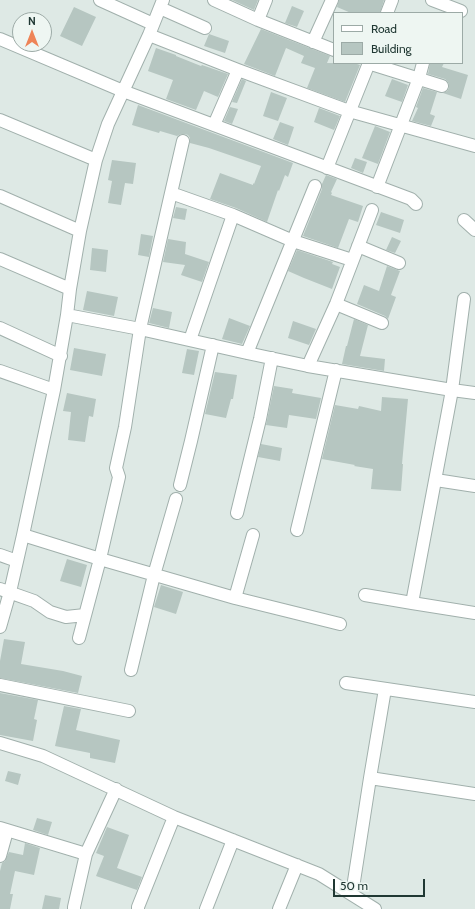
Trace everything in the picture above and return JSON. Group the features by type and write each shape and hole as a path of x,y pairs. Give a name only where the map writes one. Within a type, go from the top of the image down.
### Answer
{"street":[{"path":"100,0 151,30 238,70 349,111 475,146"},
{"path":"214,0 258,20 333,50"},
{"path":"258,20 266,0"},
{"path":"388,12 392,0"},
{"path":"432,0 444,6 461,11"},
{"path":"0,627 5,590 17,561 24,535 54,390 80,231 96,160 108,124 151,30 161,4 205,28"},
{"path":"312,42 331,8"},
{"path":"0,39 123,91 410,199 416,204"},
{"path":"327,168 369,64"},
{"path":"372,64 442,86"},
{"path":"377,187 401,126 423,64"},
{"path":"214,125 238,70"},
{"path":"0,120 96,160"},
{"path":"79,638 100,559 119,477 116,468 125,427 140,329 183,141"},
{"path":"248,353 315,186"},
{"path":"171,193 233,215 294,240 352,260"},
{"path":"0,196 80,231"},
{"path":"308,366 336,304 372,210"},
{"path":"190,340 233,215"},
{"path":"464,220 475,230"},
{"path":"358,246 399,263"},
{"path":"0,259 70,289"},
{"path":"412,603 452,390 464,299"},
{"path":"336,304 382,323"},
{"path":"67,315 140,329 308,366 475,393"},
{"path":"0,328 60,356"},
{"path":"180,485 213,345"},
{"path":"237,512 260,419 272,358"},
{"path":"297,530 336,370"},
{"path":"0,371 54,390"},
{"path":"436,480 475,486"},
{"path":"131,670 154,575 176,499"},
{"path":"24,535 100,559 235,598 340,624"},
{"path":"235,598 253,536"},
{"path":"0,555 17,561"},
{"path":"5,590 34,601 50,612 66,617 85,615"},
{"path":"365,595 475,613"},
{"path":"346,683 475,702"},
{"path":"0,685 129,711"},
{"path":"352,894 385,689"},
{"path":"0,744 43,756 174,817 319,874 375,909"},
{"path":"370,778 475,794"},
{"path":"74,909 86,854 116,789"},
{"path":"138,909 174,817"},
{"path":"0,856 4,829 86,854"},
{"path":"206,909 234,840"},
{"path":"279,909 297,865"}],"building":[{"path":"232,0 258,0 254,10"},
{"path":"339,0 384,0 380,12 349,12 337,7"},
{"path":"292,6 304,11 297,27 285,23"},
{"path":"74,7 96,17 82,46 60,36"},
{"path":"261,29 330,56 327,63 360,65 345,102 307,88 315,68 301,63 304,56 286,48 275,76 244,64"},
{"path":"209,34 229,41 225,53 204,46"},
{"path":"156,48 201,66 202,65 228,74 218,97 204,91 196,110 166,99 173,80 148,71"},
{"path":"430,64 444,64 442,67 468,75 461,99 443,93 449,88 449,84 445,79 428,74"},
{"path":"242,79 246,81 237,103 232,102"},
{"path":"392,79 408,85 402,102 385,96"},
{"path":"423,88 437,92 430,114 435,116 431,126 412,121 418,108 416,107"},
{"path":"271,92 287,98 278,121 263,116"},
{"path":"138,105 293,163 288,177 285,175 279,191 278,190 267,222 236,208 210,199 220,173 253,185 261,166 190,143 190,138 185,134 177,136 160,131 159,133 132,125"},
{"path":"230,107 238,109 232,124 224,121"},
{"path":"319,108 340,116 334,130 314,122"},
{"path":"280,122 294,127 288,145 273,139"},
{"path":"375,126 390,132 378,164 362,158"},
{"path":"355,158 367,162 363,173 351,168"},
{"path":"112,160 136,163 133,184 125,183 121,205 108,203 112,181 108,180"},
{"path":"326,175 337,179 331,195 363,206 358,222 349,219 338,248 303,236"},
{"path":"176,207 187,209 185,220 173,218"},
{"path":"381,212 404,220 400,233 376,225"},
{"path":"141,234 153,236 149,257 138,255"},
{"path":"392,237 401,241 395,253 386,250"},
{"path":"168,239 186,242 185,254 209,262 202,282 181,275 185,265 163,262"},
{"path":"92,248 108,250 106,272 90,270"},
{"path":"297,250 333,262 332,264 340,267 332,289 288,271"},
{"path":"387,266 400,271 391,295 396,297 388,319 385,316 357,304 364,285 379,291"},
{"path":"87,291 118,297 114,316 83,310"},
{"path":"153,308 172,312 169,328 149,323"},
{"path":"229,318 250,326 242,344 222,339"},
{"path":"354,319 368,325 360,356 385,359 384,371 342,364"},
{"path":"293,321 316,329 309,345 288,338"},
{"path":"74,348 106,354 102,376 70,370"},
{"path":"187,349 199,351 194,375 182,373"},
{"path":"215,372 237,375 233,399 231,399 226,418 205,414"},
{"path":"274,386 293,389 292,393 321,398 316,419 289,415 287,428 266,425"},
{"path":"67,393 96,399 93,417 89,416 85,442 68,440 71,412 63,411"},
{"path":"382,397 408,399 401,491 371,489 373,469 322,459 335,405 358,409 359,406 381,411"},
{"path":"261,444 282,448 280,461 258,457"},
{"path":"67,559 87,565 81,587 60,581"},
{"path":"161,585 183,592 176,614 154,607"},
{"path":"4,639 25,642 21,664 63,671 82,676 78,693 0,678 0,661"},
{"path":"0,693 38,700 34,719 37,720 33,741 0,735"},
{"path":"64,706 81,709 76,730 120,740 115,763 90,758 90,753 55,746"},
{"path":"8,771 21,774 18,785 5,781"},
{"path":"37,818 52,822 48,835 33,830"},
{"path":"107,827 129,835 117,868 142,877 137,890 96,876 104,856 96,853"},
{"path":"25,843 40,848 34,875 15,871 10,894 13,894 10,909 0,909 0,871 2,863 5,861 9,852 23,855"},
{"path":"45,895 61,898 59,909 42,909"}]}
